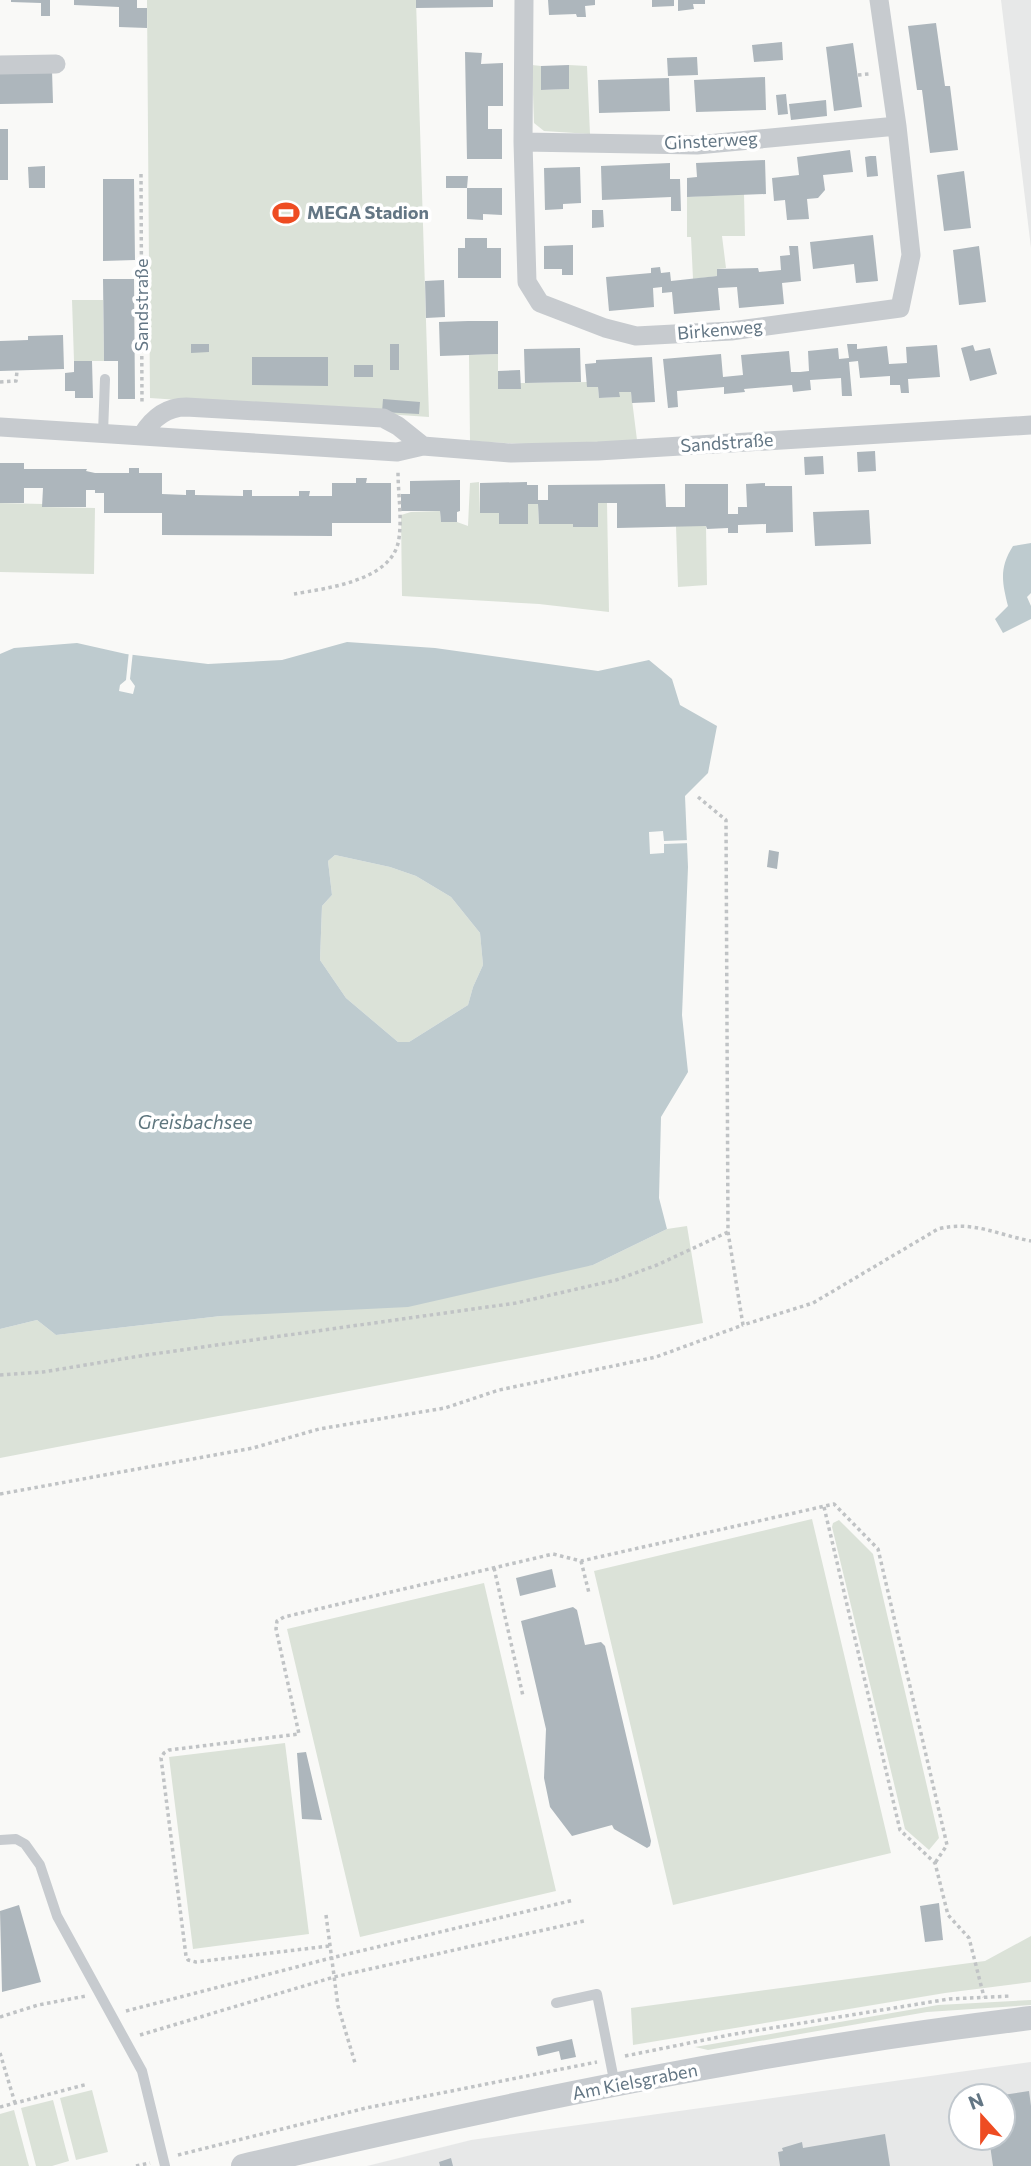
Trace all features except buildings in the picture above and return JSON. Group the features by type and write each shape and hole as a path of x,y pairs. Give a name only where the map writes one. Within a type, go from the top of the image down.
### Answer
{"street":[{"name":"Birkenweg","path":"524,0 523,142 527,282 540,303 605,328 636,336 731,331 900,308 911,255 879,0"},
{"path":"0,65 55,64"},
{"name":"Ginsterweg","path":"523,142 697,145 897,127"},
{"path":"142,436 148,426 167,410 186,407 383,418 423,446"},
{"name":"Sandstraße","path":"0,426 397,452 423,446 511,453 597,451 1031,425"},
{"name":"Am Kielsgraben","path":"243,2166 410,2127 615,2085 944,2029 1031,2018"}],"lane":[{"path":"103,433 105,379"},
{"path":"0,1840 16,1839 33,1852 40,1865 57,1916 142,2071 165,2166"},
{"path":"556,2003 597,1994 615,2085"}],"path":[{"name":"Sandstraße","path":"141,174 142,436"},
{"path":"0,382 16,382 17,371"},
{"path":"294,594 344,585 385,565 394,555 399,539 397,452"},
{"path":"698,797 726,820 728,1232 743,1325"},
{"path":"0,1494 253,1448 319,1429 445,1408 499,1390 656,1357 813,1303 938,1229 956,1224 970,1225 1031,1241"},
{"path":"0,1375 43,1372 516,1303 616,1280 657,1265 728,1232"},
{"path":"329,1946 196,1962 188,1960 162,1755 170,1750 299,1734 276,1629 279,1619 553,1554 581,1561 834,1504 878,1549 947,1845 935,1863"},
{"path":"824,1506 900,1830 935,1863 948,1915 970,1938 984,1997"},
{"path":"581,1561 589,1593"},
{"path":"494,1568 523,1696"},
{"path":"110,2015 331,1958 574,1900"},
{"path":"326,1915 338,2006 355,2063"},
{"path":"124,2040 334,1977 584,1921"},
{"path":"0,2017 38,2005 99,1993"},
{"path":"0,2053 15,2103"},
{"path":"0,2107 88,2084"}],"shaded area":[{"name":"MEGA Stadion","path":"147,0 416,0 429,417 150,398"},
{"path":"1001,0 1031,0 1031,248"},
{"path":"532,65 541,66 541,90 569,89 569,65 587,66 590,134 544,131 534,123"},
{"path":"744,194 745,236 722,236 726,268 717,269 717,276 693,279 691,237 687,237 687,197"},
{"path":"72,300 103,300 104,361 74,361"},
{"path":"498,354 498,389 520,389 520,383 587,382 587,387 598,387 599,398 619,397 619,392 631,392 637,440 554,444 470,441 469,355"},
{"path":"479,482 480,513 499,513 500,524 528,524 528,504 538,504 539,524 598,527 598,503 607,503 609,612 539,604 402,596 401,515 440,511 441,522 457,522 468,526 470,483"},
{"path":"0,503 95,508 94,574 0,572"},
{"path":"676,526 706,526 707,585 678,587"},
{"path":"335,855 390,867 416,876 451,897 480,933 483,965 468,1005 409,1042 398,1042 346,998 320,960 322,906 332,895 328,861"},
{"path":"687,1226 703,1323 0,1458 0,1329 37,1320 56,1335 221,1316 593,1265 667,1229"},
{"path":"812,1519 891,1853 673,1905 594,1571"},
{"path":"839,1520 873,1554 939,1838 929,1850 905,1829 832,1527 833,1523"},
{"path":"484,1583 556,1891 360,1937 287,1629"},
{"path":"285,1743 309,1934 193,1949 169,1757"},
{"path":"1031,1936 1031,1982 945,1993 633,2045 631,2008 985,1961"},
{"path":"1031,2000 1031,2005 927,2012 708,2050 695,2047 938,2005"},
{"path":"1031,2062 1031,2166 367,2166 471,2140"},
{"path":"92,2090 108,2152 76,2160 60,2098"},
{"path":"53,2100 69,2161 52,2166 36,2166 21,2108"},
{"path":"14,2110 29,2166 0,2166 0,2114"}],"water":[{"path":"1031,543 1031,593 1027,597 1031,606 1031,619 1003,633 995,619 1008,606 1003,582 1005,561 1013,546"},
{"name":"Greisbachsee","path":"347,642 435,648 598,671 649,660 672,679 680,705 717,726 708,773 685,796 688,867 682,1015 688,1072 661,1117 659,1198 667,1229 593,1265 408,1307 221,1316 56,1335 37,1320 0,1329 0,654 14,648 77,643 126,654 208,664 282,660","holes":["335,855 390,867 416,876 451,897 480,933 483,965 468,1005 409,1042 398,1042 346,998 320,960 322,906 332,895 328,861"]}],"pier":[{"path":"129,651 133,651 130,679 135,686 133,694 119,691 120,685 126,680"},
{"path":"663,831 664,841 690,840 691,843 664,844 664,853 650,854 649,832"}],"place":[{"name":"MEGA Stadion","path":"286,213"}]}
